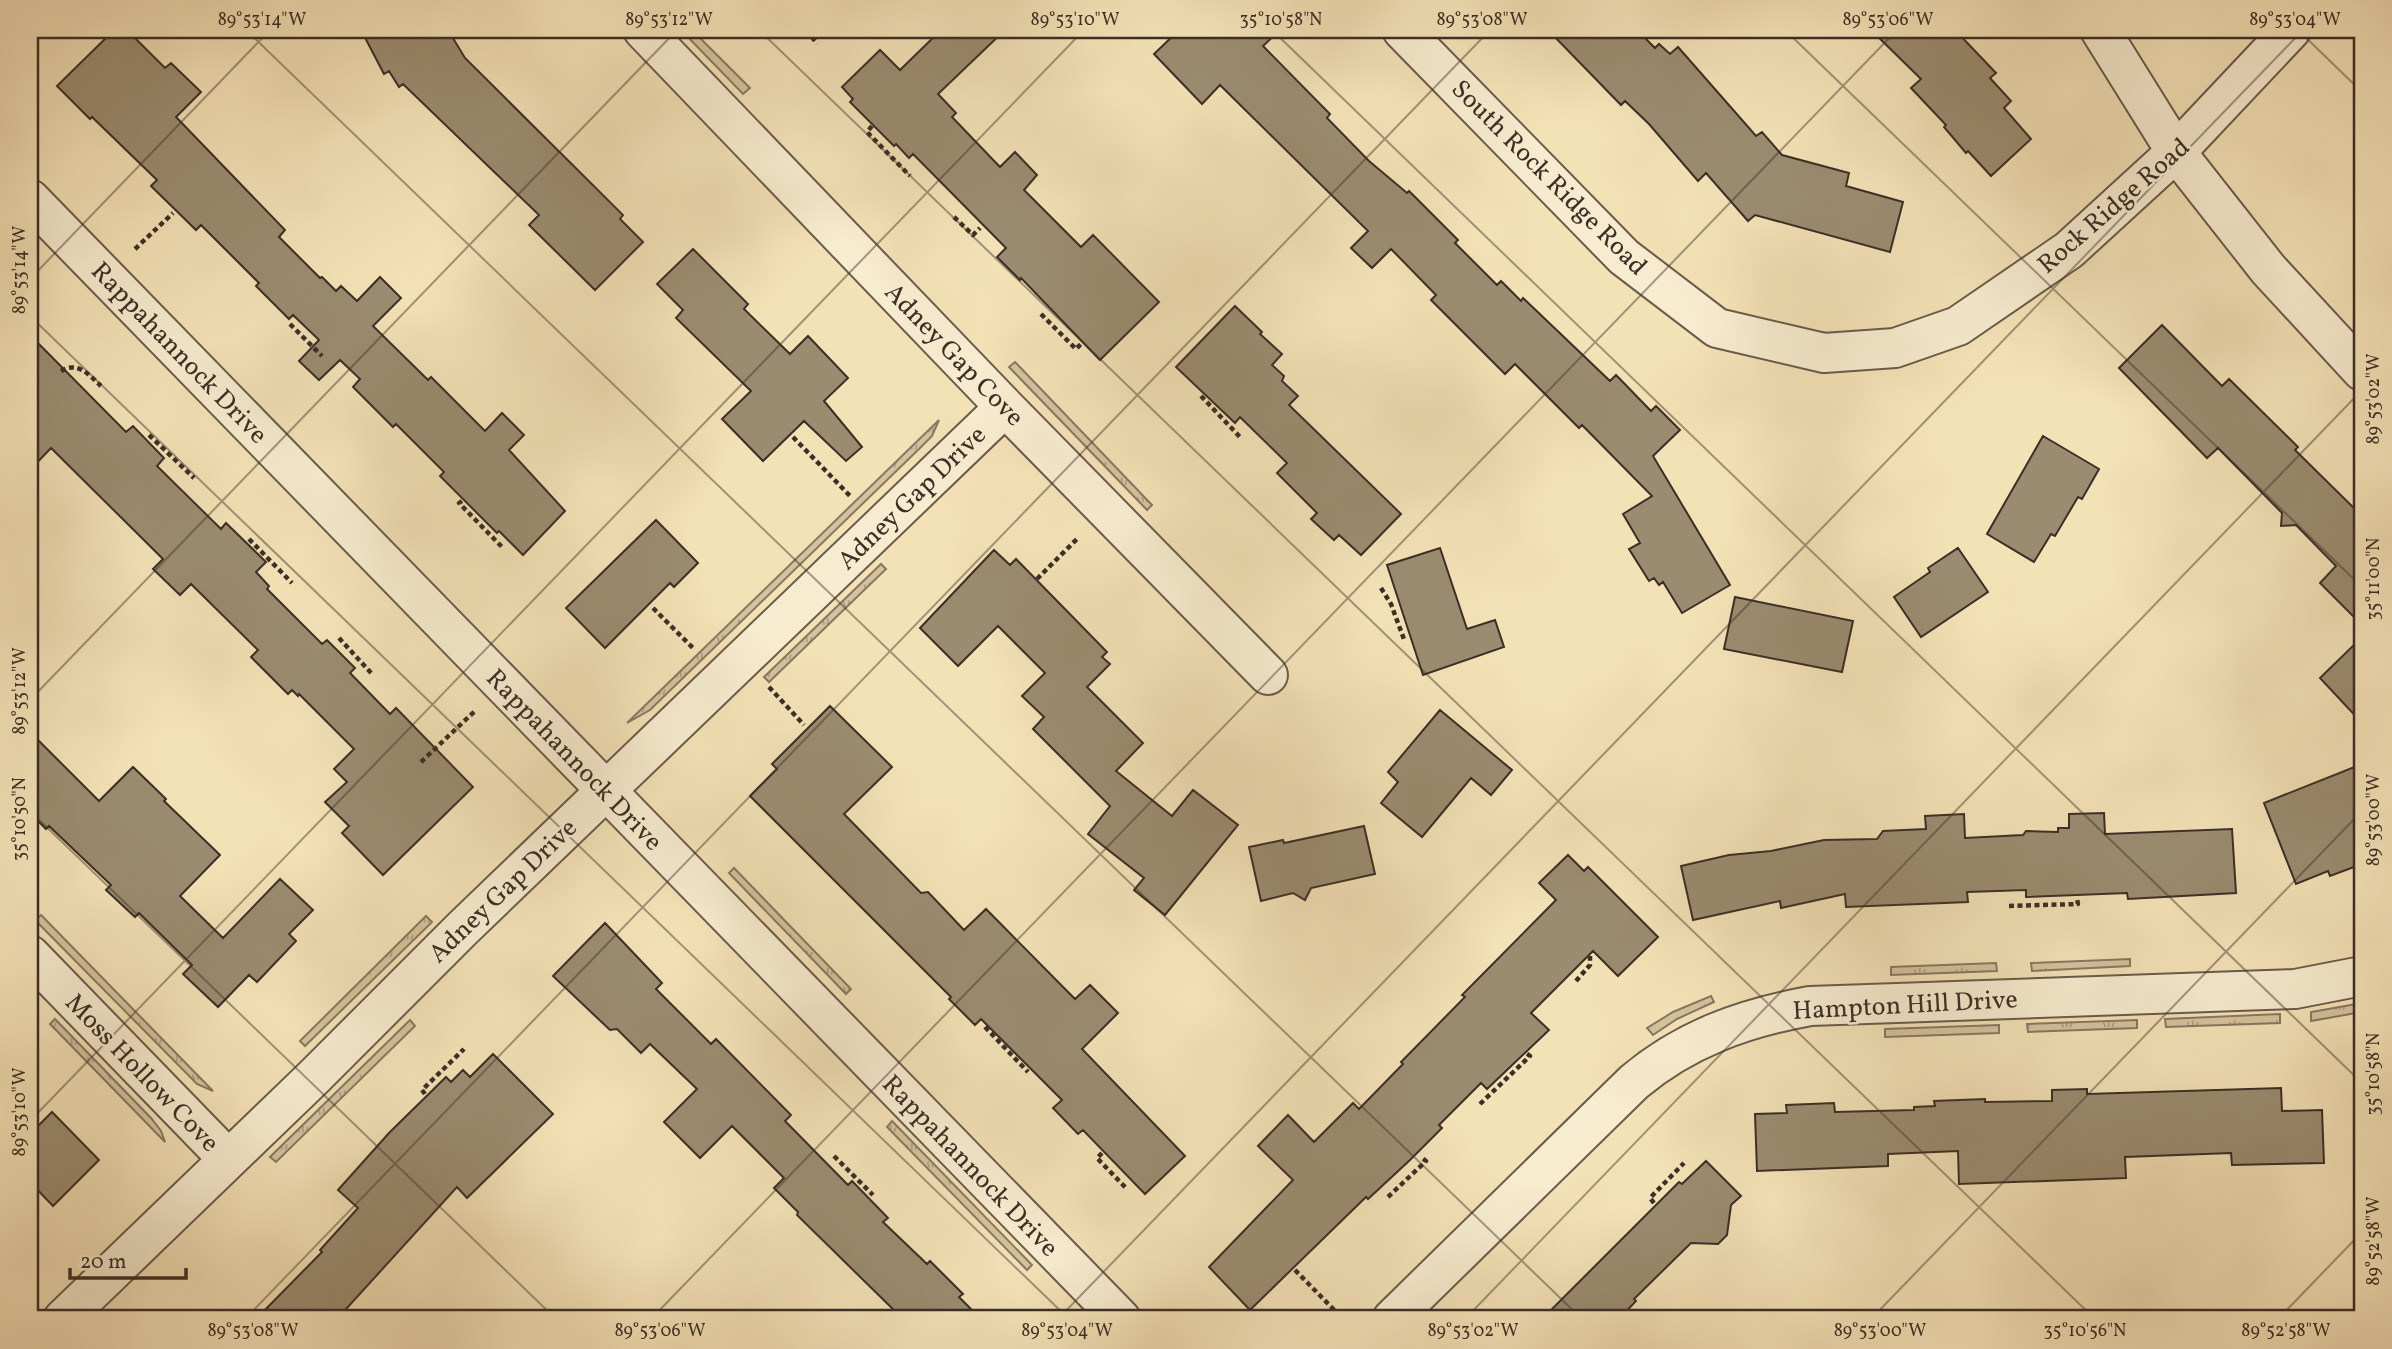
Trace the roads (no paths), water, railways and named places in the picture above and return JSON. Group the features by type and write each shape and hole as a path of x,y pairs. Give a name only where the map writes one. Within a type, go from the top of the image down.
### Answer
{"street":[{"name":"Adney Gap Cove","path":"643,30 1005,407 1268,675"},
{"name":"South Rock Ridge Road","path":"1402,30 1623,257 1717,328 1824,352"},
{"path":"2100,30 2176,152 2268,269 2362,371"},
{"name":"Rock Ridge Road","path":"1824,352 1895,348 1958,326 2069,250 2176,152 2291,30"},
{"name":"Rappahannock Drive","path":"30,198 1121,1319"},
{"name":"Adney Gap Drive","path":"63,1319 606,790 1005,407"},
{"name":"Moss Hollow Cove","path":"30,955 228,1159"},
{"name":"Hampton Hill Drive","path":"1392,1319 1634,1082 1687,1045 1740,1022 1810,1006 2295,989 2362,976"}]}
